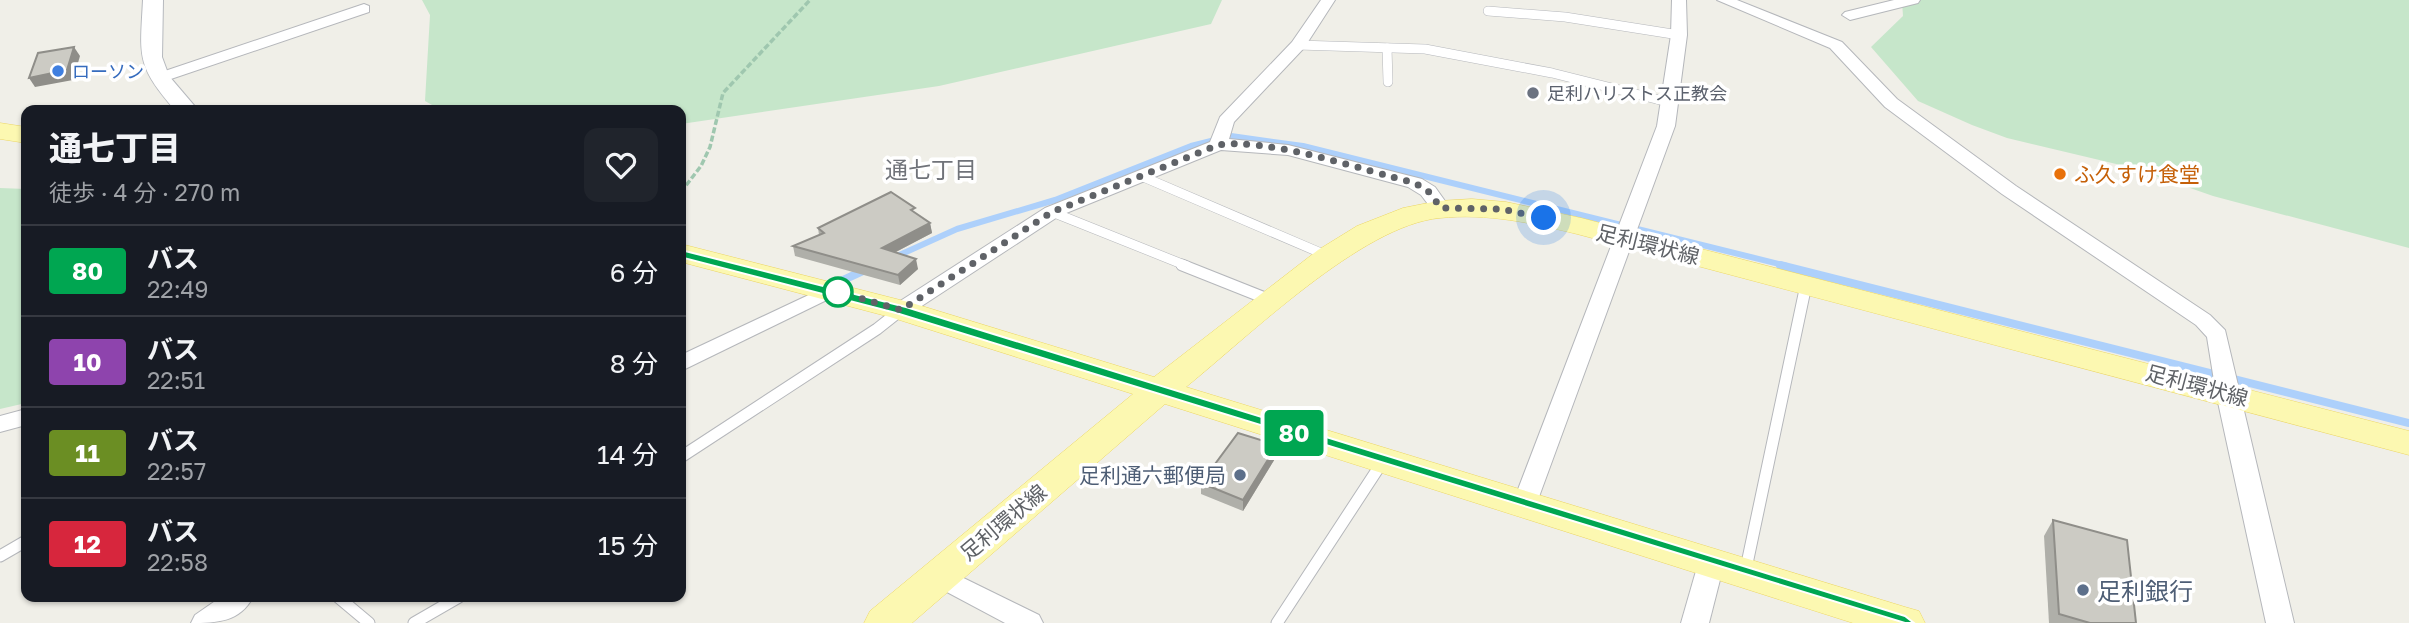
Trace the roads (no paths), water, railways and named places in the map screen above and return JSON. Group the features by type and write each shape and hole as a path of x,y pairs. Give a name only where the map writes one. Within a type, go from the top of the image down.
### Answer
{"main road":[{"name":"足利環状線","path":"884,623 1160,390 1329,256 1355,237 1389,220 1441,208 1483,208 1518,212 1622,237 2227,393 2409,443"},
{"path":"686,257 832,290 901,310 1905,623"}],"street":[{"path":"153,0 150,57 159,78 183,105"},
{"path":"1218,145 1226,121 1298,45 1328,0"},
{"path":"1524,505 1622,237 1666,126 1679,34 1679,0"},
{"path":"1724,0 1845,24 1913,0"},
{"path":"159,78 364,9"},
{"path":"1845,24 1891,103 2010,190 2203,320 2217,335 2227,393 2280,623"},
{"path":"901,310 1052,212 1218,145 1236,142 1265,146 1415,183 1428,191 1441,208"},
{"path":"686,362 832,290"},
{"path":"0,424 21,419"},
{"path":"1695,623 1728,569"},
{"path":"939,576 1029,623"},
{"path":"205,623 233,602"}],"lane":[{"path":"1488,11 1565,17 1679,34"},
{"path":"1298,45 1425,49 1508,64 1668,102"},
{"path":"1387,48 1388,82"},
{"path":"1141,176 1329,256"},
{"path":"1052,212 1272,301"},
{"path":"1728,569 1806,285"},
{"path":"686,454 877,329 901,310"},
{"path":"1277,623 1383,461"},
{"path":"0,556 21,544"},
{"path":"344,602 369,623"},
{"path":"414,623 450,602"}],"waterway":[{"path":"895,257 957,229 1055,200 1191,146 1231,136 1303,146 1787,266"},
{"path":"1780,265 2409,423"},
{"path":"828,287 865,270"}],"place":[{"name":"ローソン","path":"58,71"},
{"name":"足利ハリストス正教会","path":"1533,93"},
{"name":"ふ久すけ食堂","path":"2060,174"},
{"name":"足利通六郵便局","path":"1240,475"},
{"name":"足利銀行","path":"2083,590"}],"district":[{"name":"通七丁目","path":"931,169"}]}
